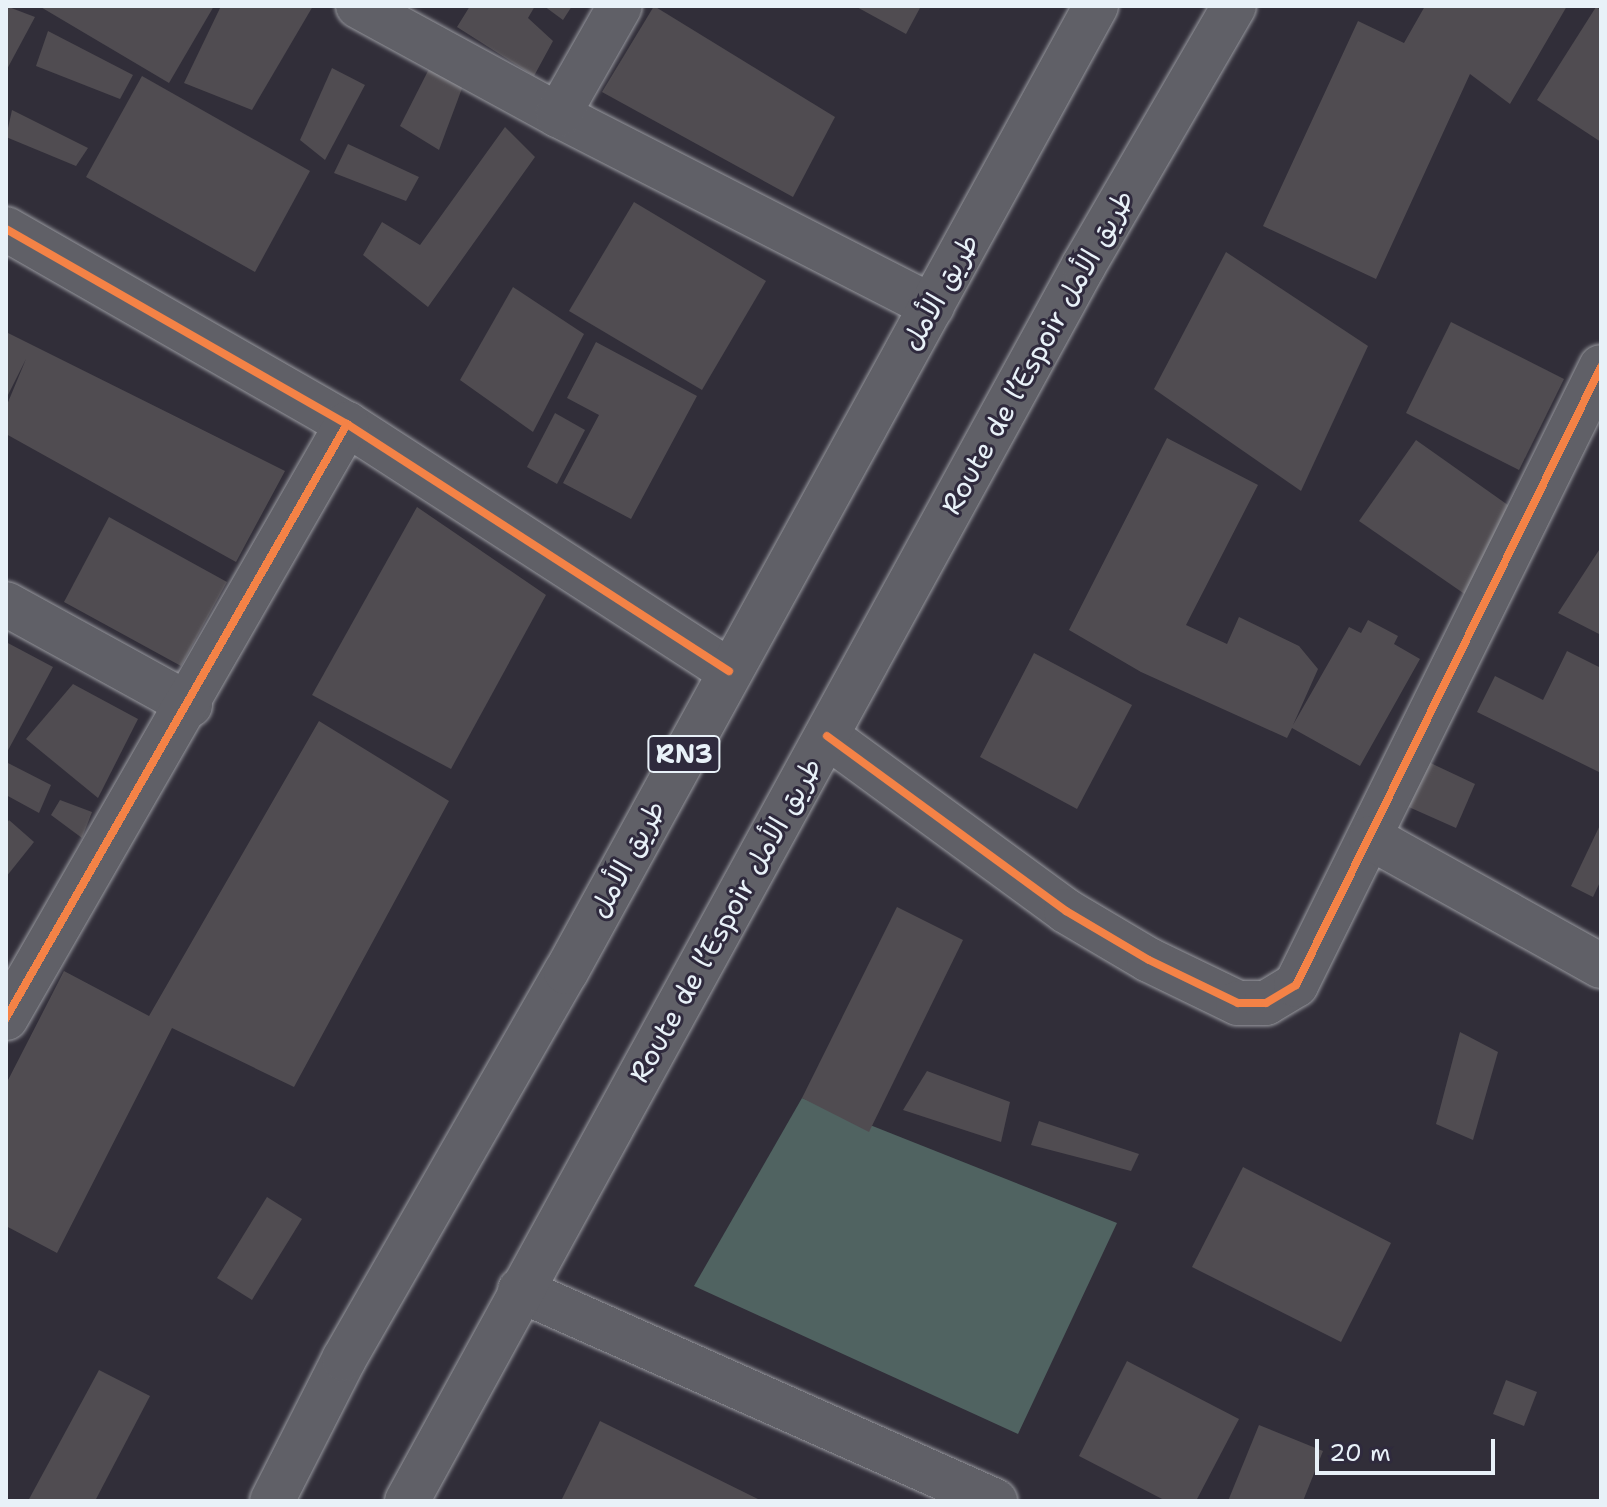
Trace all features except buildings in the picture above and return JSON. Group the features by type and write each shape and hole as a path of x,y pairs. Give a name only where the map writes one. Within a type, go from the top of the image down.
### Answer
{"main road":[{"path":"358,6 558,115 932,306"},
{"path":"558,115 620,6"},
{"name":"طريق الأمل","path":"272,1501 344,1359 566,972 1096,6"},
{"name":"Route de l’Espoir طريق الأمل","path":"407,1501 1084,265 1234,6"},
{"path":"6,229 347,424 729,671"},
{"path":"827,736 1066,911 1149,960 1238,1003 1266,1003 1296,985 1601,367"},
{"path":"6,1018 190,705 347,424"},
{"path":"6,604 190,705"},
{"path":"1371,838 1601,966"},
{"path":"520,1290 995,1501"}],"shaded area":[{"path":"802,1098 1117,1223 1018,1434 694,1286"}],"cycle path":[{"path":"6,229 347,424 729,671"},
{"path":"827,736 1066,911 1149,960 1238,1003 1266,1003 1296,985 1601,367"},
{"path":"6,1018 347,424"}]}
